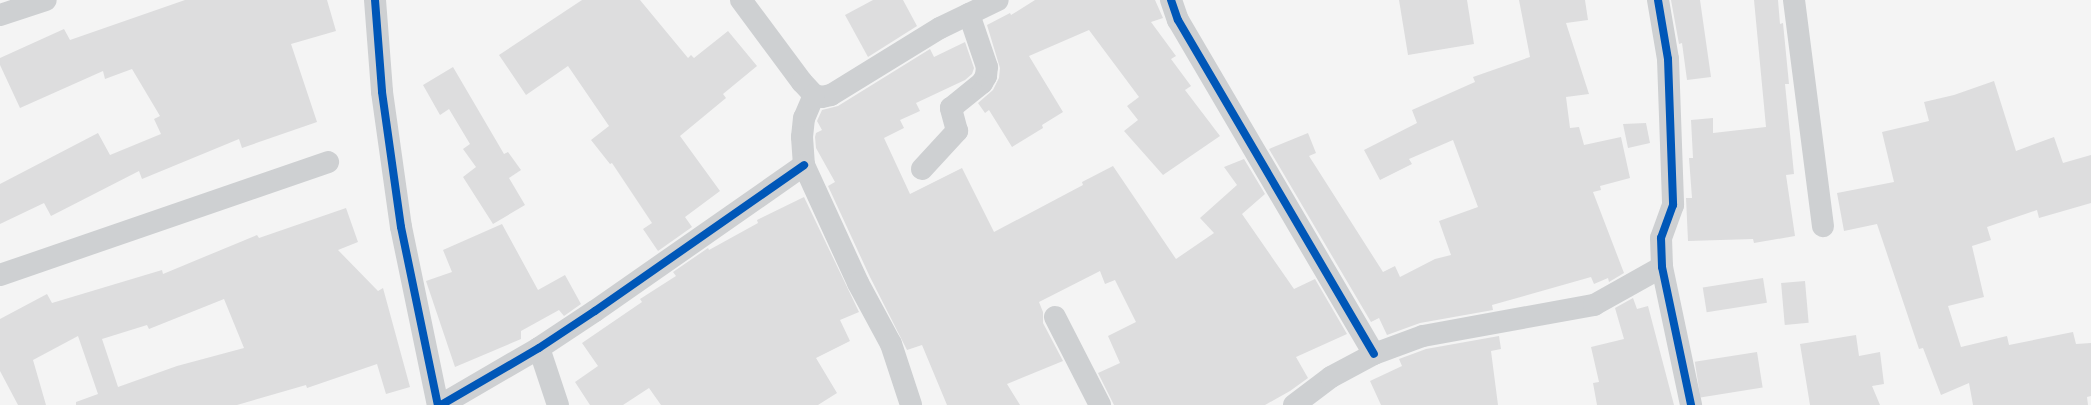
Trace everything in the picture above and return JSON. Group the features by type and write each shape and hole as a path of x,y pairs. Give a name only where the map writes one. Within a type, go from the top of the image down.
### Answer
{"street":[{"path":"0,15 46,0"},
{"path":"375,0 382,92 401,227 440,405 539,348 804,165"},
{"path":"741,0 814,95 822,98 831,96 940,28 998,0"},
{"path":"1171,0 1178,20 1374,354"},
{"path":"1658,0 1668,59 1673,205 1661,238 1662,267 1691,405"},
{"path":"1794,0 1823,226"},
{"path":"922,169 957,131 951,108 982,83 986,76 987,67 969,14"},
{"path":"814,95 804,118 802,137 804,165 858,283 892,344 911,405"},
{"path":"0,275 328,162"},
{"path":"1294,405 1331,377 1374,354 1423,336 1594,305 1662,267"},
{"path":"1055,316 1100,405"},
{"path":"539,348 558,405"}],"building":[{"path":"185,0 327,0 336,31 291,44 317,122 242,148 239,139 142,179 139,171 51,216 44,203 0,224 0,184 98,133 110,155 161,134 154,119 160,116 132,69 105,79 103,71 20,108 0,65 0,58 64,29 70,40"},
{"path":"582,0 640,0 688,58 691,55 694,58 728,31 757,66 723,94 726,98 680,136 720,191 685,217 692,227 658,251 643,229 652,223 612,163 610,164 591,140 609,126 568,66 526,95 499,55"},
{"path":"873,0 903,0 917,26 868,57 845,15"},
{"path":"1035,0 1155,0 1163,18 1151,22 1176,56 1171,59 1191,86 1185,90 1220,136 1163,175 1124,131 1138,120 1127,106 1139,97 1089,30 1029,56 1063,112 1042,125 1043,128 1012,147 989,110 985,113 978,103 993,90 999,78 1000,68 987,25 1010,13 1011,15"},
{"path":"1399,0 1467,0 1474,44 1408,55"},
{"path":"1519,0 1585,0 1588,20 1566,23 1589,94 1566,97 1570,128 1579,127 1584,145 1621,137 1630,178 1600,186 1601,190 1593,192 1624,273 1609,282 1608,278 1594,284 1591,277 1492,305 1493,310 1420,323 1387,335 1379,318 1371,322 1269,149 1308,133 1316,153 1309,156 1383,272 1395,266 1400,277 1435,259 1451,255 1439,221 1478,207 1453,140 1409,159 1412,164 1380,180 1364,150 1417,123 1412,110 1475,82 1473,77 1530,57"},
{"path":"1671,0 1700,0 1711,77 1687,80 1682,43 1679,44"},
{"path":"1754,0 1778,0 1780,24 1783,23 1789,84 1785,84 1794,174 1786,175 1795,236 1754,243 1753,239 1688,241 1686,198 1692,198 1689,158 1693,158 1691,120 1713,118 1713,133 1766,127"},
{"path":"965,42 974,68 972,74 965,80 916,103 920,111 900,120 904,128 884,138 910,194 962,168 994,232 1083,185 1082,182 1113,166 1176,259 1214,233 1200,218 1237,185 1224,167 1244,159 1265,194 1242,214 1294,289 1315,279 1347,334 1296,357 1308,378 1265,405 1114,405 1098,373 1120,363 1108,336 1136,322 1115,280 1105,284 1100,271 1039,302 1043,312 1043,323 1063,361 1007,384 1020,405 947,405 922,345 907,350 870,277 828,186 835,182 816,148 815,137 816,133 822,130 817,121 822,110 838,106 930,49 934,57"},
{"path":"453,67 504,154 508,152 521,170 509,178 525,205 493,224 463,177 476,167 463,149 470,144 449,109 440,115 423,85"},
{"path":"1994,81 2016,151 2054,137 2063,163 2091,155 2091,203 2039,218 2037,210 1987,227 1991,240 1972,246 1984,297 1948,306 1961,347 2007,336 2009,345 2073,332 2076,344 2091,343 2091,396 2087,397 2088,405 1973,405 1969,383 1941,395 1923,348 1919,349 1877,224 1844,231 1837,193 1894,182 1882,132 1929,121 1924,102 1954,95"},
{"path":"1646,123 1650,143 1628,148 1623,124"},
{"path":"804,197 859,312 840,320 850,341 816,358 837,393 818,405 661,405 649,388 623,405 590,405 575,382 598,366 582,343 642,302 640,299 676,276 673,272 708,248 709,250 758,223 757,220"},
{"path":"346,208 358,242 338,250 378,291 383,288 410,387 386,394 377,364 307,388 306,385 237,405 76,405 76,402 98,394 78,336 33,360 46,405 18,405 0,371 0,319 47,294 52,303 162,270 163,274 257,235 259,238","holes":["224,299 244,348 177,366 118,387 102,339 147,325 149,329"]},
{"path":"502,224 538,290 565,275 581,304 564,316 559,310 521,331 521,339 455,367 426,281 452,272 443,250"},
{"path":"1763,278 1767,303 1707,312 1703,288"},
{"path":"1805,281 1809,323 1785,325 1781,283"},
{"path":"1633,298 1637,309 1648,306 1674,405 1597,405 1593,383 1599,382 1591,347 1624,339 1615,308"},
{"path":"1856,335 1859,356 1880,352 1884,384 1872,386 1880,405 1810,405 1800,344"},
{"path":"1499,336 1501,349 1491,351 1498,405 1381,405 1370,381 1402,366 1399,359 1426,349"},
{"path":"1757,352 1763,388 1700,397 1695,362"}],"cycle path":[{"path":"375,0 382,92 401,227 438,405"},
{"path":"1171,0 1178,20 1374,354"},
{"path":"1658,0 1668,59 1673,205 1661,238 1662,267 1691,405"},
{"path":"441,405 539,348 595,311 804,165"}]}
